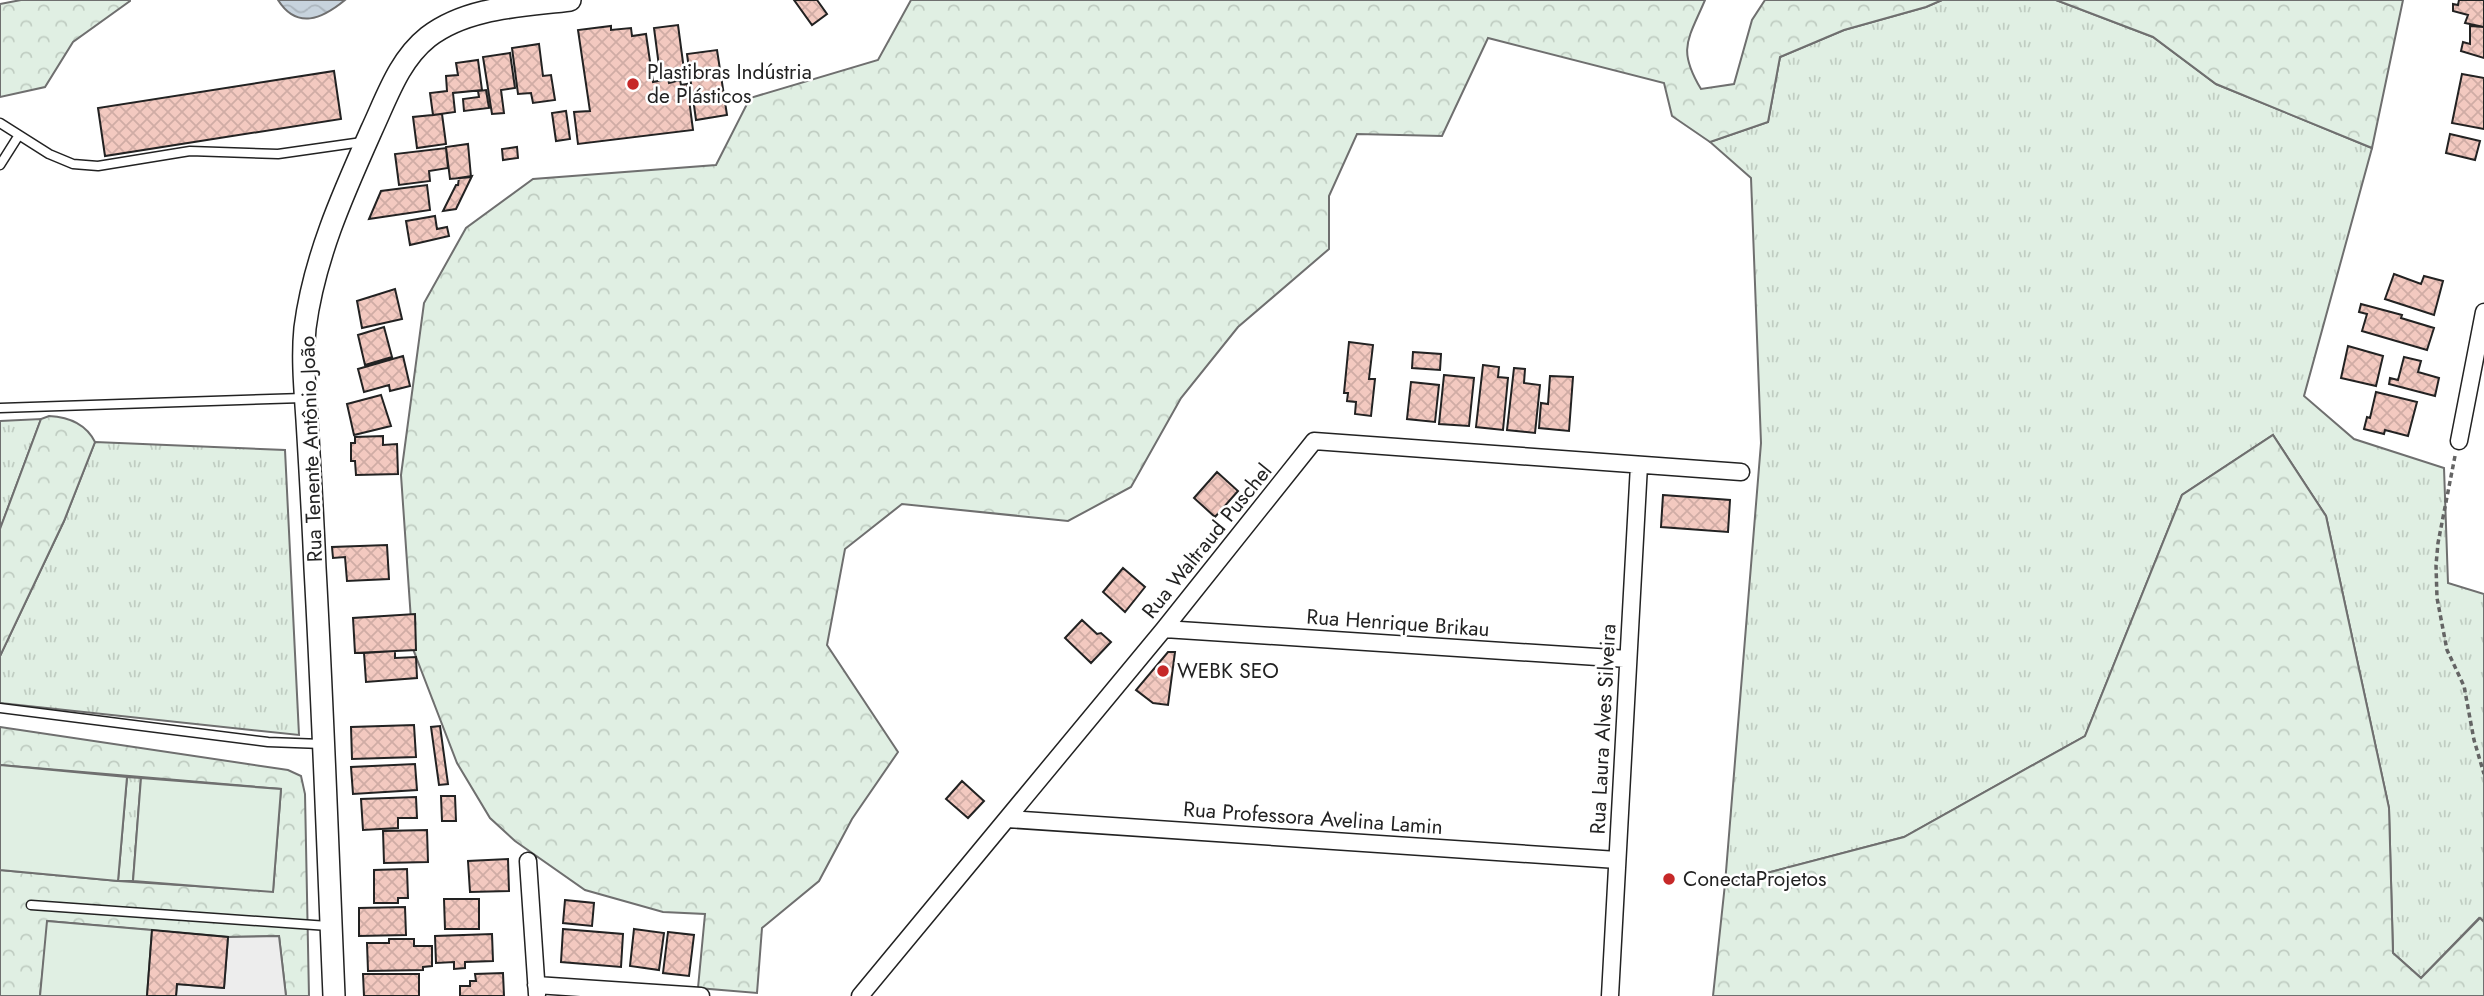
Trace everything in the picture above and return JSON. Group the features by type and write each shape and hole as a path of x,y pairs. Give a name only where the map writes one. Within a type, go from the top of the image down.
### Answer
{"street":[{"name":"Rua Tenente Antônio João","path":"334,996 325,744 306,398 305,332 311,287 326,239 367,142 396,78 414,50 428,37 473,15 570,0"},
{"path":"2459,441 2484,312"},
{"name":"Rua Waltraud Puschel","path":"860,996 1164,629 1314,441 1741,472"},
{"name":"Rua Laura Alves Silveira","path":"1610,996 1639,465"},
{"name":"Rua Henrique Brikau","path":"1164,629 1628,659"},
{"name":"Rua Professora Avelina Lamin","path":"1007,819 1617,860"},
{"path":"528,861 537,991 701,996"}],"lane":[{"path":"0,123 49,154 73,164 98,166 190,151 278,153 367,142"},
{"path":"0,165 19,135"},
{"path":"0,408 306,398"},
{"path":"0,708 268,742 325,744"},
{"path":"31,905 331,926"}],"path":[{"path":"2459,441 2438,543 2437,598 2447,650 2464,686 2484,775"}],"green space":[{"path":"21,0 130,1 73,42 45,87 0,97 0,4"},
{"path":"911,0 1705,0 1690,35 1687,54 1701,89 1734,84 1752,20 1765,0 1942,0 1844,30 1780,57 1768,122 1710,142 1672,116 1664,83 1488,38 1442,136 1357,134 1329,196 1329,249 1238,327 1181,398 1131,487 1068,521 902,504 845,549 827,645 898,752 852,819 819,881 762,928 757,993 698,988 705,914 663,912 585,890 515,841 490,818 457,763 413,649 401,475 424,303 466,228 533,179 716,165 750,98 878,60"},
{"path":"1942,0 2056,0 2153,37 2216,84 2372,148 2304,396 2354,439 2444,468 2448,583 2484,594 2484,922 2479,918 2421,978 2393,953 2389,808 2326,516 2273,435 2182,495 2085,736 1904,837 1725,884 1761,443 1751,178 1710,142 1768,122 1780,57 1844,30"},
{"path":"2056,0 2403,0 2372,148 2216,84 2153,37"},
{"path":"49,416 76,423 87,430 95,442 64,521 0,656 0,529 41,419"},
{"path":"41,419 0,529 0,421"},
{"path":"2273,435 2326,516 2389,808 2393,953 2421,978 2480,918 2484,922 2484,996 1713,996 1725,884 1904,837 2085,736 2182,495"},
{"path":"95,442 285,450 299,735 0,703 0,656 64,521"},
{"path":"0,727 288,770 301,776 305,794 309,996 286,996 279,936 228,937 48,921 40,996 0,996 0,870 273,891 281,789 0,765"},
{"path":"0,765 127,777 118,881 0,870"},
{"path":"127,777 141,778 133,881 118,881"},
{"path":"141,778 281,789 273,892 133,881"},
{"path":"47,921 152,930 147,996 40,996"}],"shaded area":[{"path":"279,936 286,996 176,996 177,984 224,988 228,937"}],"water":[{"path":"278,0 345,0 319,16 301,18 285,9"}],"building":[{"path":"794,0 817,0 827,14 812,25"},
{"path":"2459,0 2484,0 2484,27 2465,23 2468,15 2453,11 2453,4 2458,5"},
{"path":"678,25 684,70 660,74 654,28"},
{"name":"Plastibras Indústria de Plásticos","path":"611,26 611,30 631,28 632,36 646,34 653,82 668,79 669,83 680,80 681,85 687,84 693,130 578,144 574,112 590,111 578,30"},
{"path":"2470,26 2484,27 2484,58 2461,51 2463,42 2470,44"},
{"path":"539,44 543,76 551,75 555,100 533,103 531,93 518,94 512,48"},
{"path":"717,50 727,115 696,120 687,54"},
{"path":"510,53 515,88 501,90 504,113 492,114 483,57"},
{"path":"478,60 482,90 453,93 455,112 433,115 430,93 447,91 446,76 458,75 456,63"},
{"path":"334,71 341,119 105,156 98,108"},
{"path":"2462,74 2484,78 2484,129 2452,123"},
{"path":"486,90 489,108 464,111 463,99 479,97 478,91"},
{"path":"566,111 570,139 556,141 552,113"},
{"path":"442,114 446,144 417,148 413,117"},
{"path":"2450,134 2480,141 2475,160 2446,153"},
{"path":"468,144 471,177 450,179 446,147"},
{"path":"517,147 518,158 503,160 502,149"},
{"path":"446,148 448,168 429,171 430,181 399,185 395,154"},
{"path":"472,176 456,209 443,211 458,185 459,178"},
{"path":"427,185 430,210 369,219 381,191"},
{"path":"435,216 437,229 447,227 449,236 410,245 406,221"},
{"path":"2394,274 2421,284 2424,276 2443,281 2434,315 2385,299"},
{"path":"395,289 402,319 362,328 357,301"},
{"path":"2361,304 2402,315 2401,318 2434,328 2427,350 2362,331 2367,314 2359,312"},
{"path":"384,327 392,357 365,365 358,335"},
{"path":"1349,342 1373,345 1369,379 1375,379 1371,416 1355,414 1356,402 1347,401 1348,393 1344,393"},
{"path":"2348,346 2383,356 2376,386 2341,378"},
{"path":"1413,352 1441,354 1440,370 1412,368"},
{"path":"403,356 410,386 390,391 389,385 364,392 358,369"},
{"path":"2404,357 2421,361 2418,372 2439,378 2435,396 2389,384 2390,378 2398,380"},
{"path":"1483,365 1499,367 1498,377 1508,378 1503,430 1476,427"},
{"path":"1514,368 1525,369 1524,383 1540,385 1535,433 1507,430"},
{"path":"1444,375 1474,378 1469,426 1439,424"},
{"path":"1550,376 1573,377 1569,431 1539,428 1541,403 1548,404"},
{"path":"1411,382 1439,385 1435,422 1407,419"},
{"path":"2376,392 2417,402 2408,436 2385,430 2384,434 2364,429 2367,417 2370,418"},
{"path":"381,395 391,426 354,435 347,404"},
{"path":"383,436 383,445 397,444 398,474 356,475 355,461 351,461 351,443 355,443 355,437"},
{"path":"1217,472 1238,491 1215,517 1194,498"},
{"path":"1663,495 1730,500 1728,532 1661,527"},
{"path":"387,545 389,579 347,581 345,557 333,558 332,547"},
{"path":"1123,568 1145,587 1125,612 1103,592"},
{"path":"415,614 416,650 355,653 353,618"},
{"path":"1082,620 1111,642 1091,663 1065,638"},
{"path":"395,651 395,658 416,657 417,678 366,682 364,653"},
{"name":"WEBK SEO","path":"1168,652 1175,652 1168,705 1153,703 1136,690"},
{"path":"414,725 416,757 352,759 351,727"},
{"path":"440,726 448,784 439,785 431,727"},
{"path":"415,764 417,790 353,794 351,767"},
{"path":"962,781 984,801 968,818 946,799"},
{"path":"441,796 455,796 456,821 442,821"},
{"path":"416,797 417,818 398,818 398,828 363,830 361,799"},
{"path":"427,830 428,862 384,863 383,831"},
{"path":"508,859 509,891 470,892 468,861"},
{"path":"407,869 408,898 398,898 398,903 374,903 374,870"},
{"path":"444,899 479,899 479,929 445,929"},
{"path":"565,900 594,903 592,926 563,923"},
{"path":"405,907 406,935 359,936 359,908"},
{"path":"563,929 623,934 621,967 561,962"},
{"path":"634,929 664,933 659,970 630,966"},
{"path":"152,930 228,937 224,988 177,984 176,996 147,996"},
{"path":"668,932 694,935 689,976 663,973"},
{"path":"492,934 493,961 465,962 465,968 454,969 454,962 436,963 435,936"},
{"path":"389,939 414,939 414,946 432,946 432,966 423,967 423,970 368,971 367,943 389,943"},
{"path":"503,973 504,996 460,996 460,986 470,986 470,981 476,981 475,974"},
{"path":"363,974 419,974 419,996 364,996"}],"place":[{"name":"Plastibras Indústria de Plásticos","path":"633,84"},
{"name":"WEBK SEO","path":"1163,671"},
{"name":"ConectaProjetos","path":"1669,879"}]}
